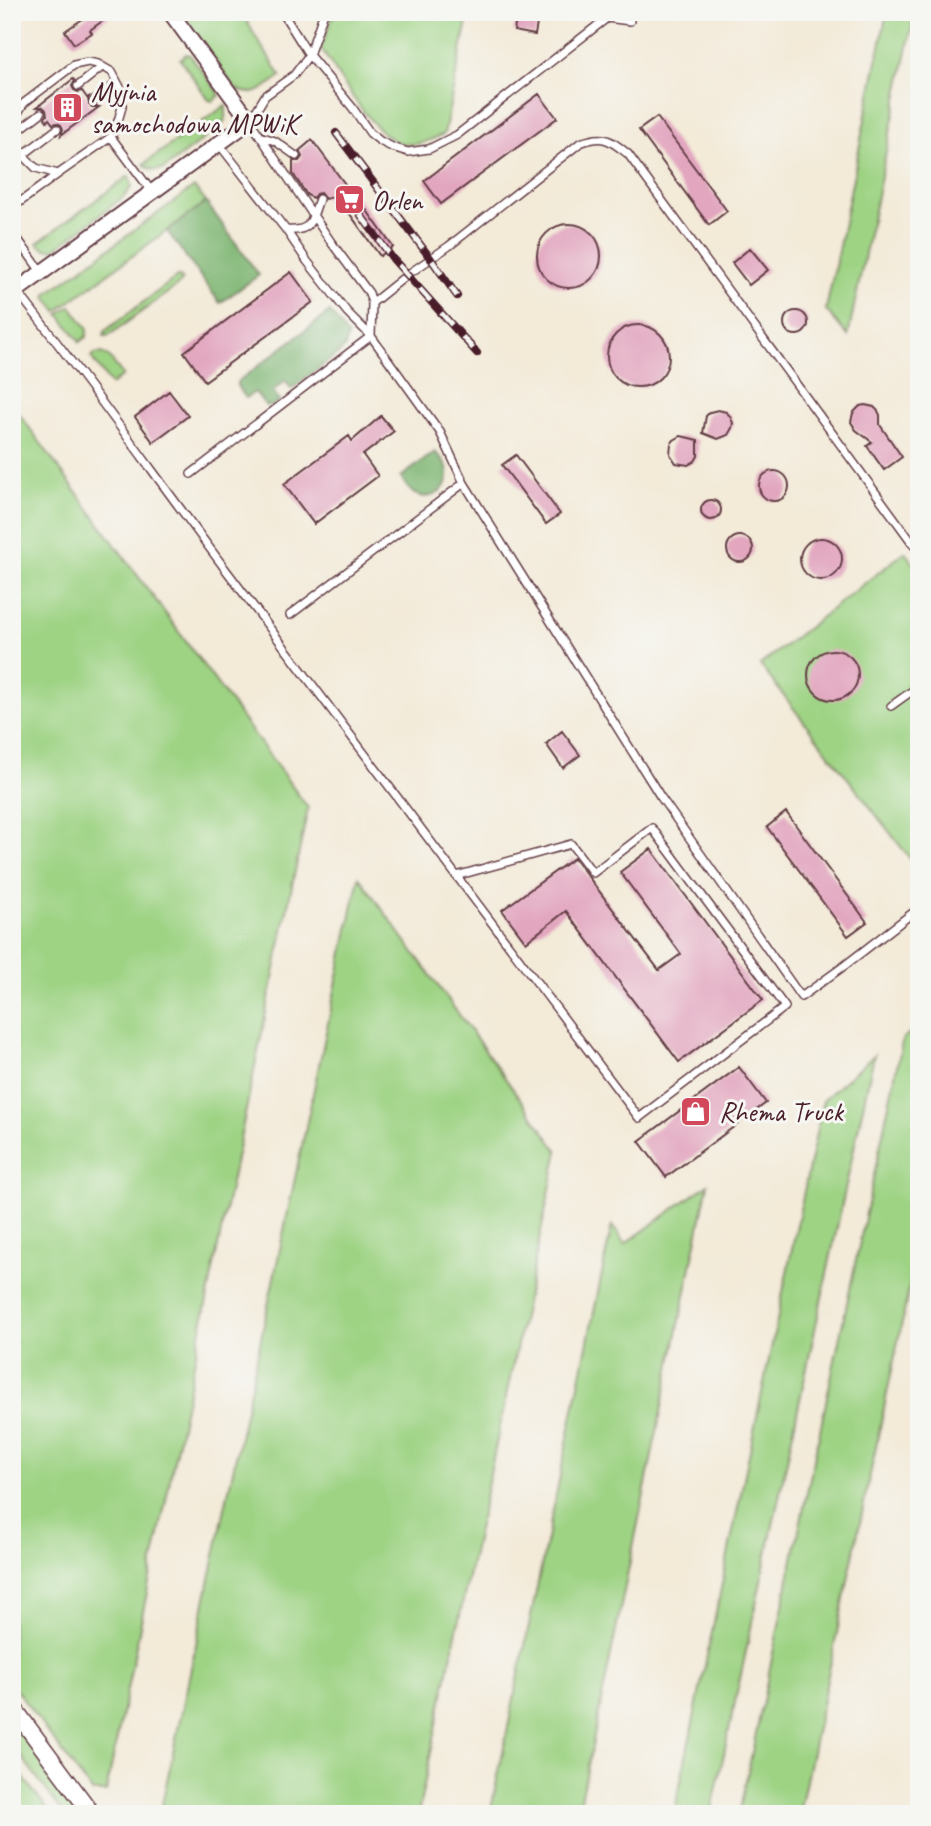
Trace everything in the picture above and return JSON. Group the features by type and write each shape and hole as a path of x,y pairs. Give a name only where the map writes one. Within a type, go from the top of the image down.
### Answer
{"street":[{"path":"14,293 250,121 170,12"},
{"path":"12,1706 92,1814"}],"lane":[{"path":"324,12 309,55 294,75 265,96 250,121 369,293 372,303 371,336"},
{"path":"284,15 309,55 370,133 392,147 408,152 429,149 457,135 607,18 630,21"},
{"path":"12,208 111,137 122,107 122,92 112,72 88,62 74,65 24,103 17,114 16,140 23,155 36,168 58,174"},
{"path":"78,86 102,67"},
{"path":"94,101 117,83"},
{"path":"15,132 41,113"},
{"path":"23,155 57,129"},
{"path":"260,136 275,141 296,156"},
{"path":"111,137 153,192"},
{"path":"372,303 580,143 594,138 605,138 628,154 919,552"},
{"path":"219,143 347,312 371,336 440,432 464,482 660,796 800,997 919,908"},
{"path":"286,230 300,231 308,226 319,199"},
{"path":"12,231 42,273"},
{"path":"14,293 71,361 456,876 639,1118 785,1007 652,828 593,873 570,844 456,876"},
{"path":"191,474 371,336"},
{"path":"290,615 464,482"},
{"path":"891,706 919,686"}],"green space":[{"path":"181,12 242,12 281,76 255,92 236,89"},
{"path":"334,12 469,12 444,134 421,143 403,144 387,136 376,126 321,49"},
{"path":"887,12 915,12 848,336 826,310"},
{"path":"186,54 190,55 220,95 213,101 209,100 180,59"},
{"path":"226,105 223,124 164,169 153,170 144,164"},
{"path":"129,176 132,186 126,195 55,249 45,249 37,243"},
{"path":"194,187 206,202 57,311 46,297 48,293"},
{"path":"206,202 259,275 220,303 167,231"},
{"path":"177,277 182,280 181,283 108,336 104,336 105,331"},
{"path":"71,306 87,328 87,336 80,342 59,314"},
{"path":"330,312 348,336 345,347 291,389 285,381 273,391 279,401 273,406 266,406 255,392 246,398 237,382"},
{"path":"101,353 108,356 123,375 111,385 91,357"},
{"path":"12,404 308,808 106,1792 92,1792 12,1684"},
{"path":"435,452 446,465 448,479 436,494 415,494 401,477"},
{"path":"905,552 919,572 919,870 760,665"},
{"path":"359,877 558,1151 418,1814 160,1814"},
{"path":"919,1026 919,1241 799,1814 739,1814 903,1038"},
{"path":"874,1055 711,1814 674,1814 823,1100"},
{"path":"708,1184 578,1814 490,1814 612,1225 625,1244"},
{"path":"12,1722 80,1814 64,1814 12,1744"},
{"path":"12,1763 51,1814 16,1814 12,1809"}],"building":[{"path":"93,12 115,12 90,30 92,33 74,44 65,31"},
{"path":"517,12 539,12 535,35 514,31"},
{"name":"Myjnia samochodowa MPWiK","path":"73,79 74,90 82,91 87,98 90,96 89,104 99,107 61,135 61,125 53,124 49,119 47,121 46,110 37,107"},
{"path":"539,94 557,118 441,204 424,181"},
{"path":"657,117 727,211 709,225 639,130"},
{"name":"Orlen","path":"312,140 393,247 380,256 337,196 325,199 320,193 313,198 307,195 293,174 293,161 299,161 302,157 299,151"},
{"path":"569,224 581,226 592,233 599,244 599,268 592,279 581,286 569,288 557,286 546,279 539,268 537,256 539,244 546,233 557,226"},
{"path":"750,248 768,270 749,285 732,263"},
{"path":"291,272 313,302 205,381 184,352"},
{"path":"796,311 805,314 808,323 805,332 796,335 787,332 784,323 787,314"},
{"path":"638,325 660,334 669,356 660,378 638,387 616,378 607,356 616,334"},
{"path":"169,391 188,416 153,442 135,417"},
{"path":"865,405 878,411 880,425 902,457 884,470 867,446 872,442 856,430 851,422 853,413"},
{"path":"718,410 726,412 733,423 728,435 718,439 703,433 706,416"},
{"path":"381,416 394,431 363,455 378,476 314,524 284,484 349,436 352,441"},
{"path":"681,436 698,440 698,456 688,465 676,463 670,454 671,444"},
{"path":"516,455 560,514 546,524 502,465"},
{"path":"774,471 780,472 788,480 788,492 780,500 774,501 768,500 760,492 759,486 760,480 768,472"},
{"path":"711,500 718,503 721,510 718,517 711,520 704,517 701,510 704,503"},
{"path":"740,536 749,540 753,549 749,558 740,562 731,558 727,549 731,540"},
{"path":"821,538 836,544 842,559 836,574 821,580 806,574 800,559 806,544"},
{"path":"833,650 851,657 858,675 851,693 833,700 815,693 808,675 815,657"},
{"path":"562,731 580,755 563,768 546,744"},
{"path":"786,812 867,922 848,936 767,827"},
{"path":"651,849 763,1000 679,1062 566,911 526,942 502,910 574,858 659,970 681,954 620,872"},
{"path":"739,1067 766,1103 666,1177 639,1141"}],"railway":[{"path":"336,133 457,296"},
{"path":"360,214 393,259 477,353"}],"place":[{"name":"Myjnia samochodowa MPWiK","path":"68,107"},
{"name":"Orlen","path":"349,200"},
{"name":"Rhema Truck","path":"696,1111"}]}
